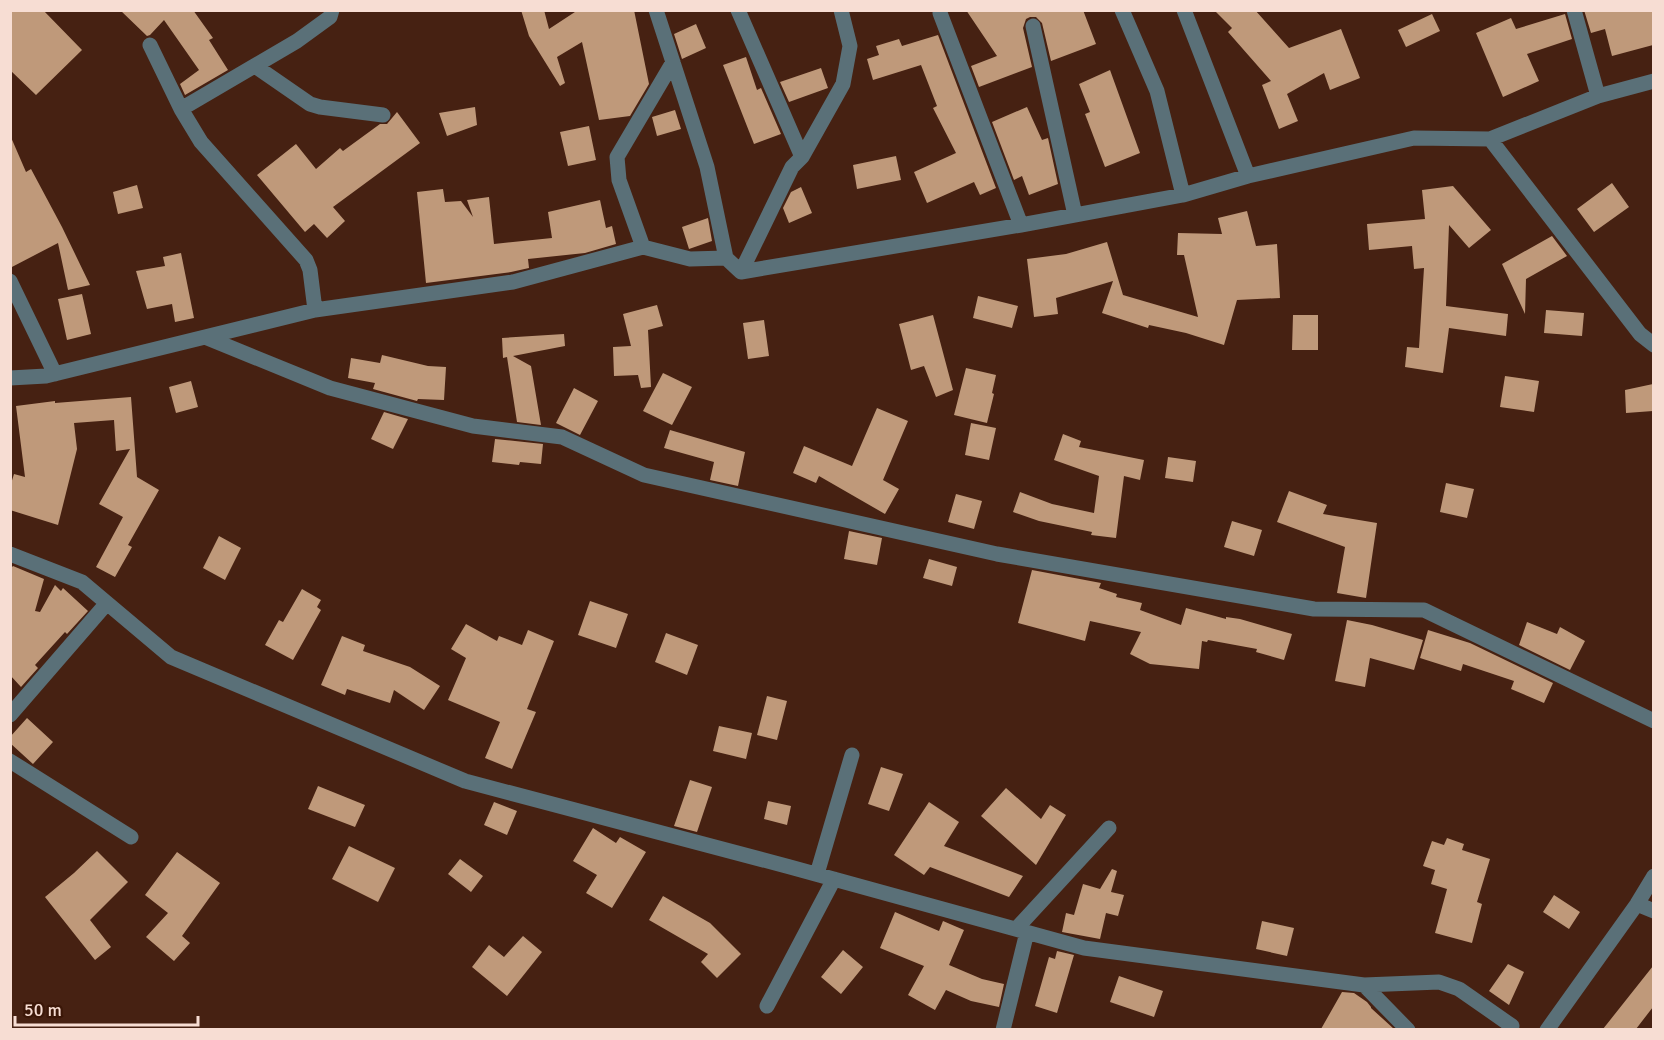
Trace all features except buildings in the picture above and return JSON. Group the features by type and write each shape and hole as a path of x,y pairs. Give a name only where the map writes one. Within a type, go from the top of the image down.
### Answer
{"street":[{"path":"181,109 297,41 330,17 332,10"},
{"path":"656,10 707,167 726,258 741,272"},
{"path":"738,10 802,157"},
{"path":"741,272 792,167 802,157 843,84 850,46 841,10"},
{"path":"1122,10 1157,91 1183,195"},
{"path":"1184,10 1248,176"},
{"path":"1574,10 1598,96"},
{"path":"940,13 1021,225"},
{"path":"1034,26 1075,215"},
{"path":"150,45 181,109 206,148 306,260 310,270 315,310"},
{"path":"643,247 619,180 617,157 673,62"},
{"path":"255,66 310,104 383,115"},
{"path":"741,272 1183,195 1248,176 1414,138 1490,139 1598,96 1653,81"},
{"path":"1490,139 1640,334 1653,345"},
{"path":"10,378 55,374 315,310 513,282 643,247 690,259 726,258"},
{"path":"12,285 55,374"},
{"path":"205,337 330,388 473,426 562,437 644,475 701,488 997,554 1302,607 1424,610 1653,721"},
{"path":"10,554 82,582 171,657 465,781 817,874 1084,948 1364,985 1438,982 1459,989 1512,1026"},
{"path":"10,715 106,603"},
{"path":"817,874 852,755"},
{"path":"10,761 131,837"},
{"path":"1003,1029 1022,931 1109,828"},
{"path":"1547,1029 1637,904 1653,876"},
{"path":"767,1006 834,879"},
{"path":"1637,904 1653,911"},
{"path":"1364,985 1408,1029"}]}
